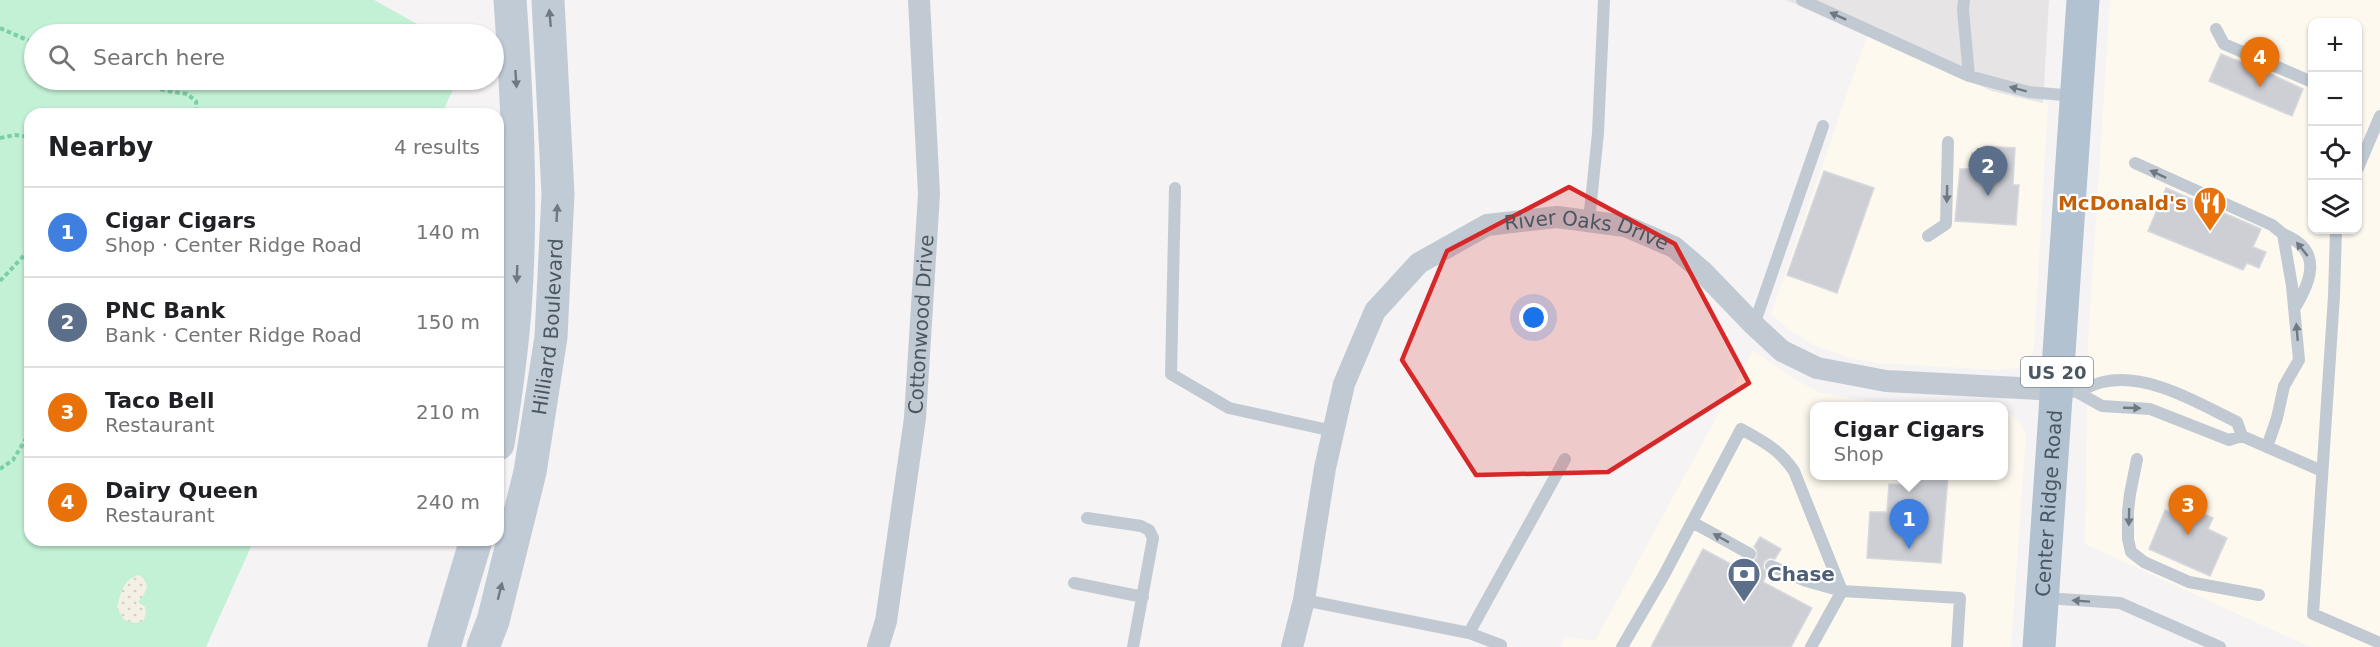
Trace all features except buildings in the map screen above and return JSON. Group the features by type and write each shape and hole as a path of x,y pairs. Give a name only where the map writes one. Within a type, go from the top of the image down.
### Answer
{"main road":[{"name":"Hilliard Boulevard","path":"504,406 510,369 515,306 519,193 517,94 510,0"},
{"name":"Hilliard Boulevard","path":"483,647 493,621 530,472 550,337 558,194 548,0"},
{"name":"Center Ridge Road","path":"2039,647 2042,598 2066,391 2076,96 2082,0"},
{"path":"444,647 474,546"}],"street":[{"name":"Cottonwood Drive","path":"878,647 886,621 915,418 929,194 920,0"},
{"name":"River Oaks Drive","path":"1292,647 1304,600 1333,431 1344,384 1375,311 1419,263 1487,225 1557,217 1625,226 1674,247 1702,271 1782,351 1817,369 1886,381 2066,391"}],"lane":[{"path":"1590,221 1598,133 1604,0"},
{"path":"1802,0 1969,76 2029,92 2076,96"},
{"path":"1964,0 1969,76"},
{"path":"2216,29 2224,44 2308,80"},
{"path":"2362,159 2380,116"},
{"path":"1754,325 1823,126"},
{"path":"1928,236 1946,224 1948,142"},
{"path":"2135,163 2272,225 2296,241 2306,251 2311,268 2310,279 2294,309"},
{"path":"1175,188 1171,374 1229,408 1333,431"},
{"path":"2267,447 2277,418 2284,386 2299,360 2283,234"},
{"path":"2336,234 2334,296 2313,614 2380,643"},
{"path":"2066,391 2105,382 2142,382 2157,386 2237,422 2241,436"},
{"path":"2066,391 2102,406 2150,409 2229,440 2241,436 2322,471"},
{"path":"1622,647 1741,429 1774,448 1785,457 1794,471 1842,591"},
{"path":"1469,633 1564,459"},
{"path":"2137,459 2128,511 2128,539 2132,552 2144,562 2188,582 2259,595"},
{"path":"1087,518 1131,524 1149,530 1153,538 1133,647"},
{"path":"1692,522 1750,555"},
{"path":"1772,566 1806,581 1842,591 1960,598 1957,647"},
{"path":"1074,583 1143,597"},
{"path":"1811,647 1842,591"},
{"path":"2042,598 2120,603 2220,647"},
{"path":"1304,600 1469,633 1501,645 1500,647"}],"path":[{"path":"0,28 24,39"},
{"path":"164,90 190,95 196,100 196,108"},
{"path":"0,138 15,135 24,136"},
{"path":"1977,150 1986,150"},
{"path":"0,281 24,255"},
{"path":"0,469 15,458 24,442"}],"highlighted area":[{"path":"1569,187 1675,244 1749,383 1608,472 1476,475 1402,360 1447,251"}],"shaded area":[{"path":"1786,0 2049,0 2043,103 1992,91"},
{"path":"2110,0 2380,0 2380,647 2310,647 2085,544 2088,343"},
{"path":"1867,36 1992,91 2048,104 2034,349 2025,364 2018,368 1996,370 1877,363 1851,358 1813,345 1771,314"},
{"path":"1753,350 1791,377 1821,393 1875,402 1810,402 1810,480 2008,480 2008,413 2019,421 2026,435 2011,647 1560,647 1566,637 1595,641"}],"green space":[{"path":"0,0 374,0 417,24 24,24 24,90 453,90 445,108 24,108 24,546 251,546 206,647 0,647"}],"sand":[{"path":"139,575 147,585 138,602 145,607 146,614 143,621 135,623 124,620 117,607 126,583"}],"place":[{"name":"Dairy Queen","path":"2260,87"},
{"name":"PNC Bank","path":"1988,196"},
{"name":"McDonald's","path":"2210,232"},
{"name":"Taco Bell","path":"2188,535"},
{"name":"Cigar Cigars","path":"1909,549"},
{"name":"Chase","path":"1744,603"}]}
